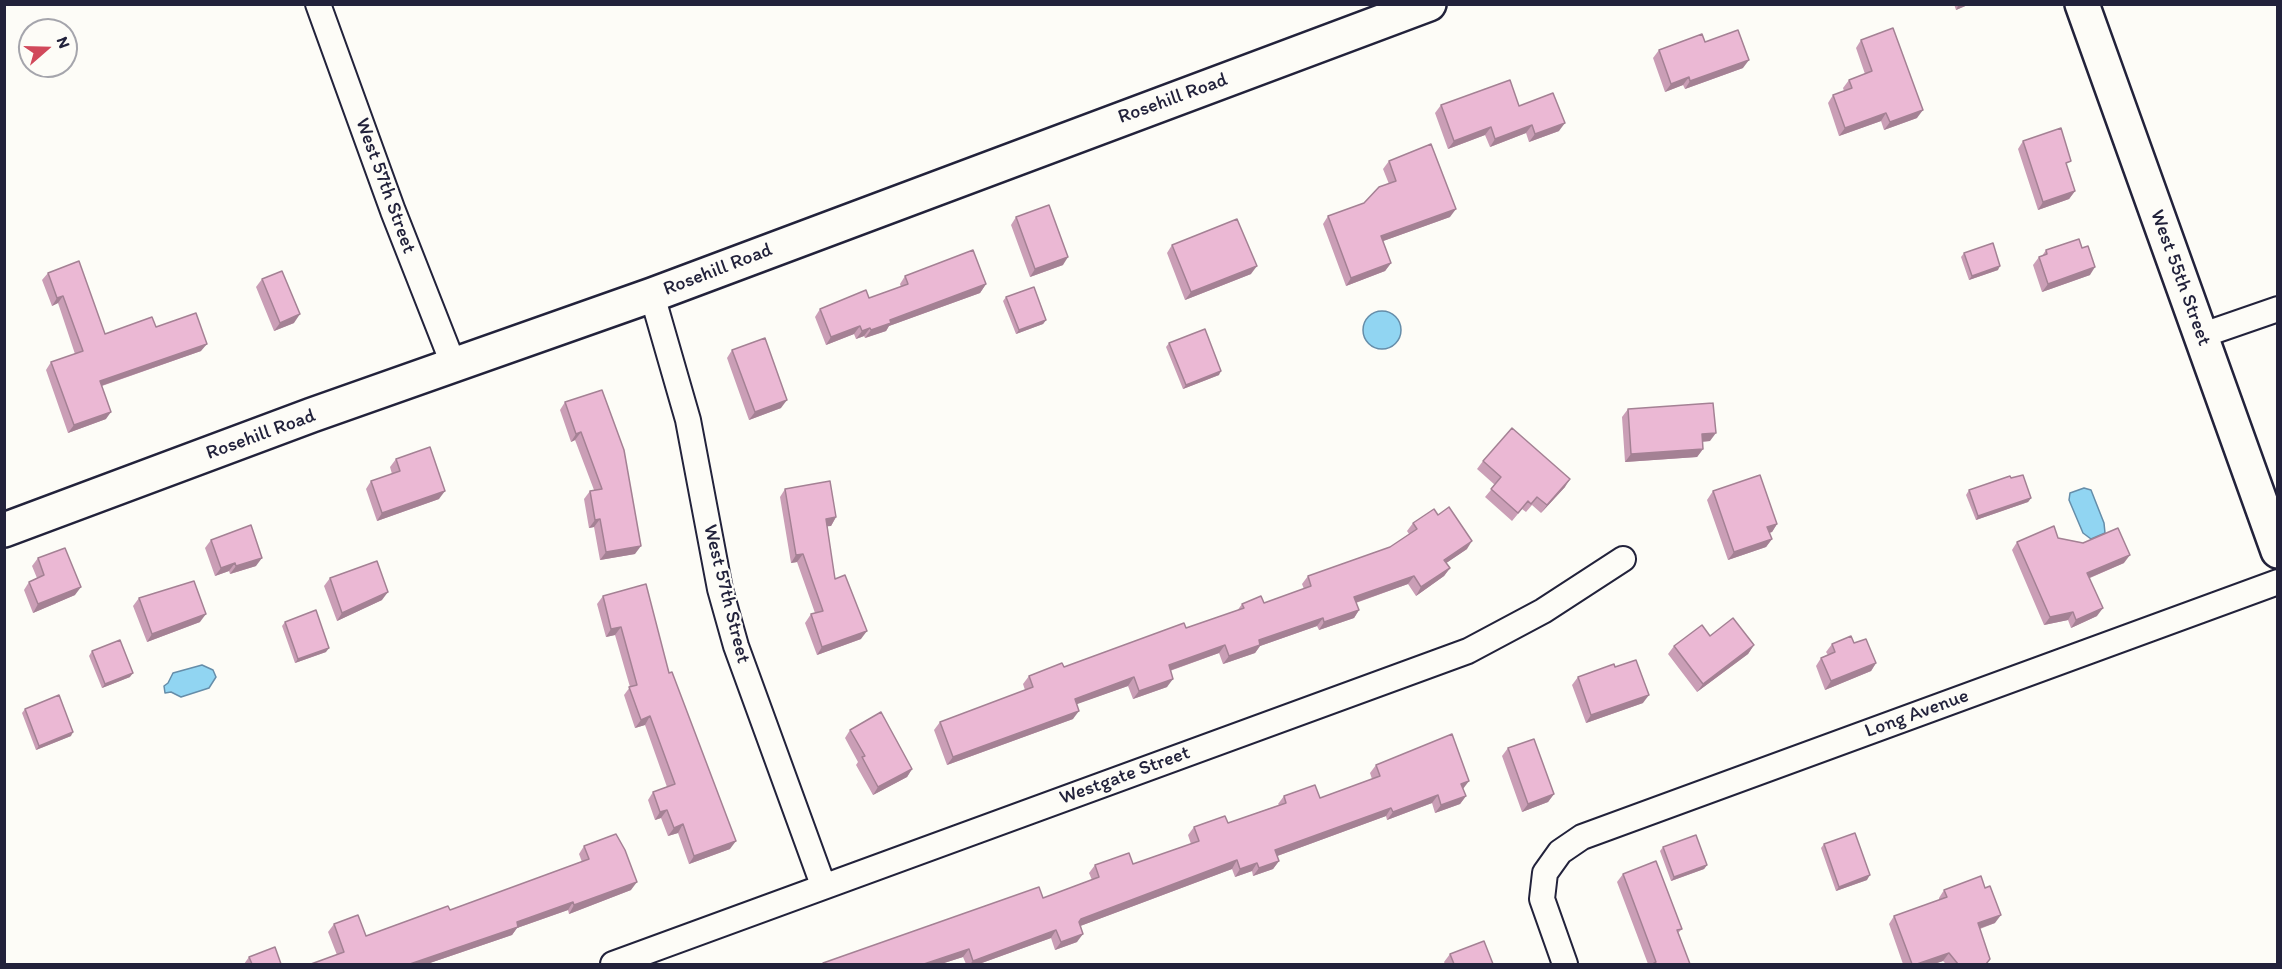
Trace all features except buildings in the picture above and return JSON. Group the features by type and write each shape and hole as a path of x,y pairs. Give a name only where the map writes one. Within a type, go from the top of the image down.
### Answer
{"street":[{"name":"West 57th Street","path":"318,4 393,211 454,366"},
{"name":"Rosehill Road","path":"4,530 652,295 1429,4"},
{"name":"West 55th Street","path":"2082,4 2277,551"},
{"name":"West 57th Street","path":"652,295 688,420 720,589 733,635 823,885"},
{"path":"2200,336 2277,309"},
{"name":"Westgate Street","path":"613,964 823,885 1468,651 1543,611 1623,559"},
{"name":"Long Avenue","path":"1565,964 1542,899 1545,873 1560,852 1582,837 2277,582"}],"water":[{"path":"1382,311 1395,317 1401,330 1395,343 1382,349 1369,343 1363,330 1369,317"},
{"path":"2084,488 2091,490 2104,523 2105,533 2091,539 2083,533 2069,500 2070,493"},
{"path":"202,665 213,670 216,677 209,688 181,697 171,692 165,693 164,686 173,673"}]}
